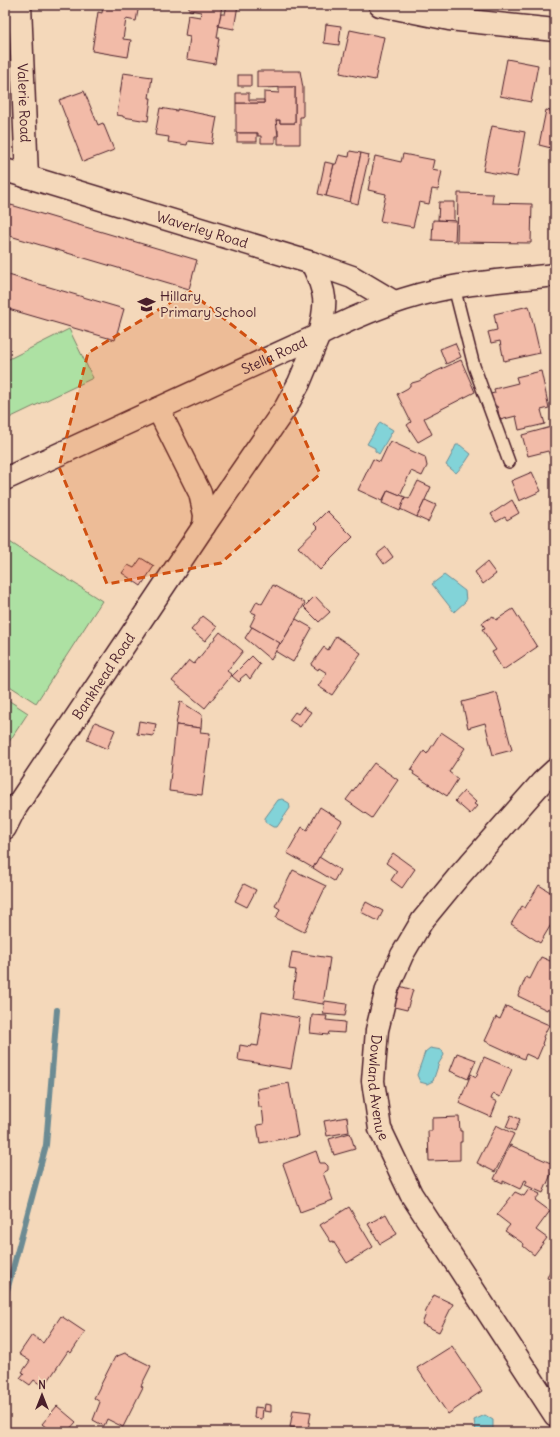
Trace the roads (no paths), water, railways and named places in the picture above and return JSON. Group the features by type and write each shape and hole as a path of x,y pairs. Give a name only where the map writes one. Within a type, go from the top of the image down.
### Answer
{"street":[{"name":"Valerie Road","path":"20,5 27,177"},
{"path":"380,5 449,19 555,30"},
{"name":"Waverley Road","path":"5,170 312,263 352,277 394,302"},
{"name":"Bankhead Road","path":"5,828 14,810 204,526 286,407 299,383 319,335 324,312 324,299 321,282 312,263"},
{"name":"Stella Road","path":"5,479 319,335 348,320 394,302 454,287 555,274"},
{"path":"158,409 200,493 205,515 204,526"},
{"name":"Dowland Avenue","path":"554,1411 411,1194 380,1129 373,1081 377,1030 387,989 402,955 422,921 459,876 542,782 555,770"}],"lane":[{"path":"454,287 474,366 509,462"}],"water":[{"path":"380,422 393,430 379,454 375,451 375,448 367,444"},
{"path":"456,445 460,445 471,454 456,473 446,465"},
{"path":"444,575 465,591 466,601 454,612 432,584"},
{"path":"282,799 289,803 290,808 277,827 273,827 265,822 265,818 278,800"},
{"path":"430,1048 442,1050 444,1055 439,1063 433,1081 427,1084 420,1082 417,1075 425,1052"},
{"path":"485,1415 493,1420 493,1432 476,1432 474,1420"}],"waterway":[{"path":"5,1298 46,1145 57,1010"}],"place":[{"name":"Hillary Primary School","path":"147,304"}]}
